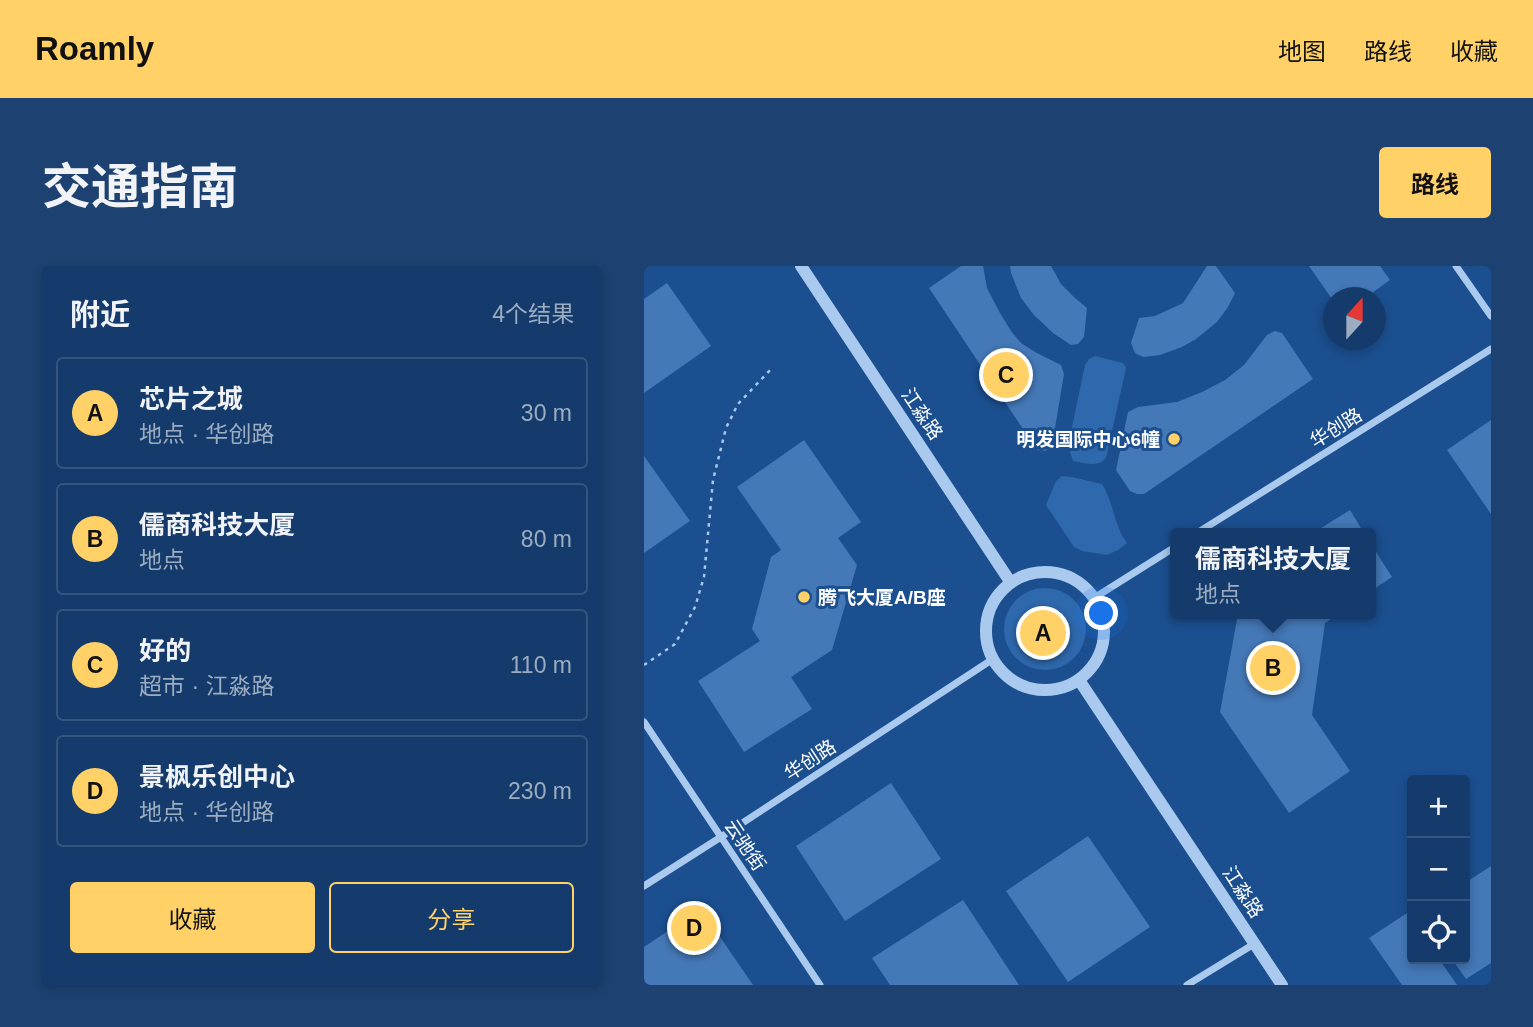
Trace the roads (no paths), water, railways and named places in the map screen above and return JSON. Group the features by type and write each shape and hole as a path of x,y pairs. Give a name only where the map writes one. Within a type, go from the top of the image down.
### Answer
{"street":[{"name":"江淼路","path":"801,266 1011,583"},
{"path":"1456,266 1491,316"},
{"name":"华创路","path":"1205,528 1491,349"},
{"path":"1094,598 1170,550"},
{"path":"1060,573 1078,581 1094,598 1101,610 1105,628 1103,647 1094,665 1079,680 1060,688 1040,690 1020,685 1003,673 993,659 986,636 987,616 995,598 1024,575 1060,573"},
{"name":"华创路","path":"644,886 993,659"},
{"name":"江淼路","path":"1079,680 1282,985"},
{"name":"云驰街","path":"644,722 820,985"},
{"path":"1187,985 1254,944"}],"place":[{"name":"好的","path":"1006,375"},
{"name":"明发国际中心6幢","path":"1174,439"},
{"name":"腾飞大厦A/B座","path":"804,597"},
{"name":"芯片之城","path":"1043,633"},
{"name":"儒商科技大厦","path":"1273,668"},
{"name":"景枫乐创中心","path":"694,928"}]}
